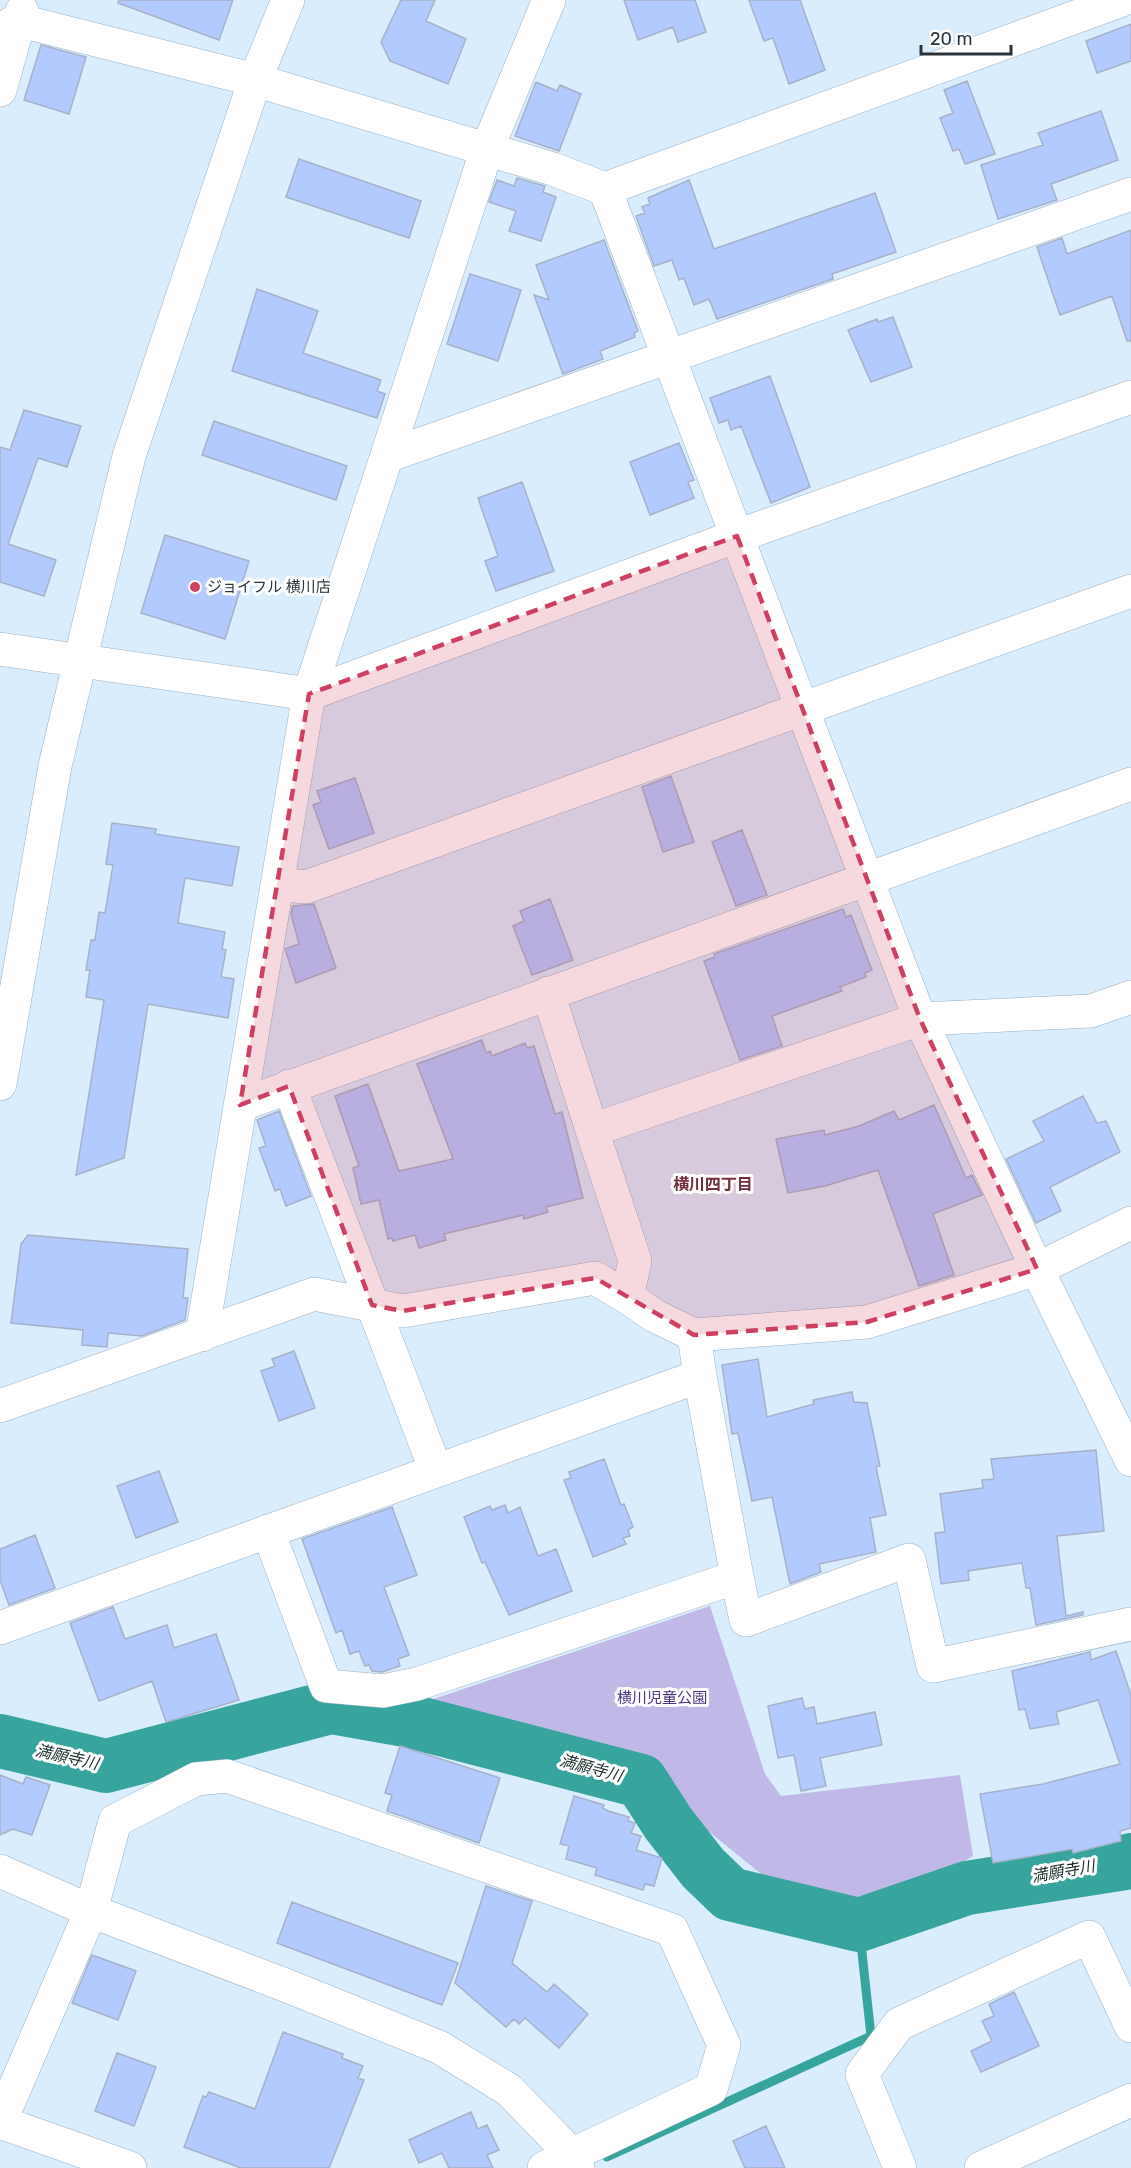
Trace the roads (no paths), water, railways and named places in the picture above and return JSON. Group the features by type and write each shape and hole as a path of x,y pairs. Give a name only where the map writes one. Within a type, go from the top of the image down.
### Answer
{"street":[{"path":"0,1084 55,766 129,456 255,80 288,0"},
{"path":"202,1335 309,694 488,149 549,0"},
{"path":"0,90 15,17 255,80 488,149 605,189 1122,0"},
{"path":"605,189 920,1020 1037,1269 1131,1460"},
{"path":"387,456 1131,194"},
{"path":"0,650 309,694 737,536 1131,398"},
{"path":"278,884 306,887 1131,591"},
{"path":"240,1105 1131,784"},
{"path":"548,993 635,1262 627,1297"},
{"path":"592,1130 920,1020 1091,1011 1131,997"},
{"path":"290,1086 436,1472"},
{"path":"0,1406 314,1294 403,1311 595,1278 655,1316 694,1335 867,1322 1037,1269 1131,1223"},
{"path":"694,1335 746,1620 909,1560 933,1666 1131,1624"},
{"path":"0,1628 700,1376"},
{"path":"268,1531 326,1686 383,1691 417,1684 737,1577"},
{"path":"0,1871 91,1911 439,2047 509,2090 565,2164 711,2089 724,2045 672,1930 227,1776 196,1779 115,1821 91,1911 0,2122 130,2168"},
{"path":"900,2168 862,2074 899,2024 1089,1937 1131,2026"},
{"path":"981,2168 1131,2100"}],"waterway":[{"name":"満願寺川","path":"0,1741 106,1766 331,1707 410,1721 641,1781 668,1823 703,1868 730,1894 859,1925 967,1888 1125,1863 1131,1860"},
{"path":"607,2157 871,2036 859,1925"}],"place":[{"name":"ジョイフル 横川店","path":"195,587"}],"district":[{"name":"横川四丁目","path":"713,1184"}],"park label":[{"name":"横川児童公園","path":"662,1698"}]}
